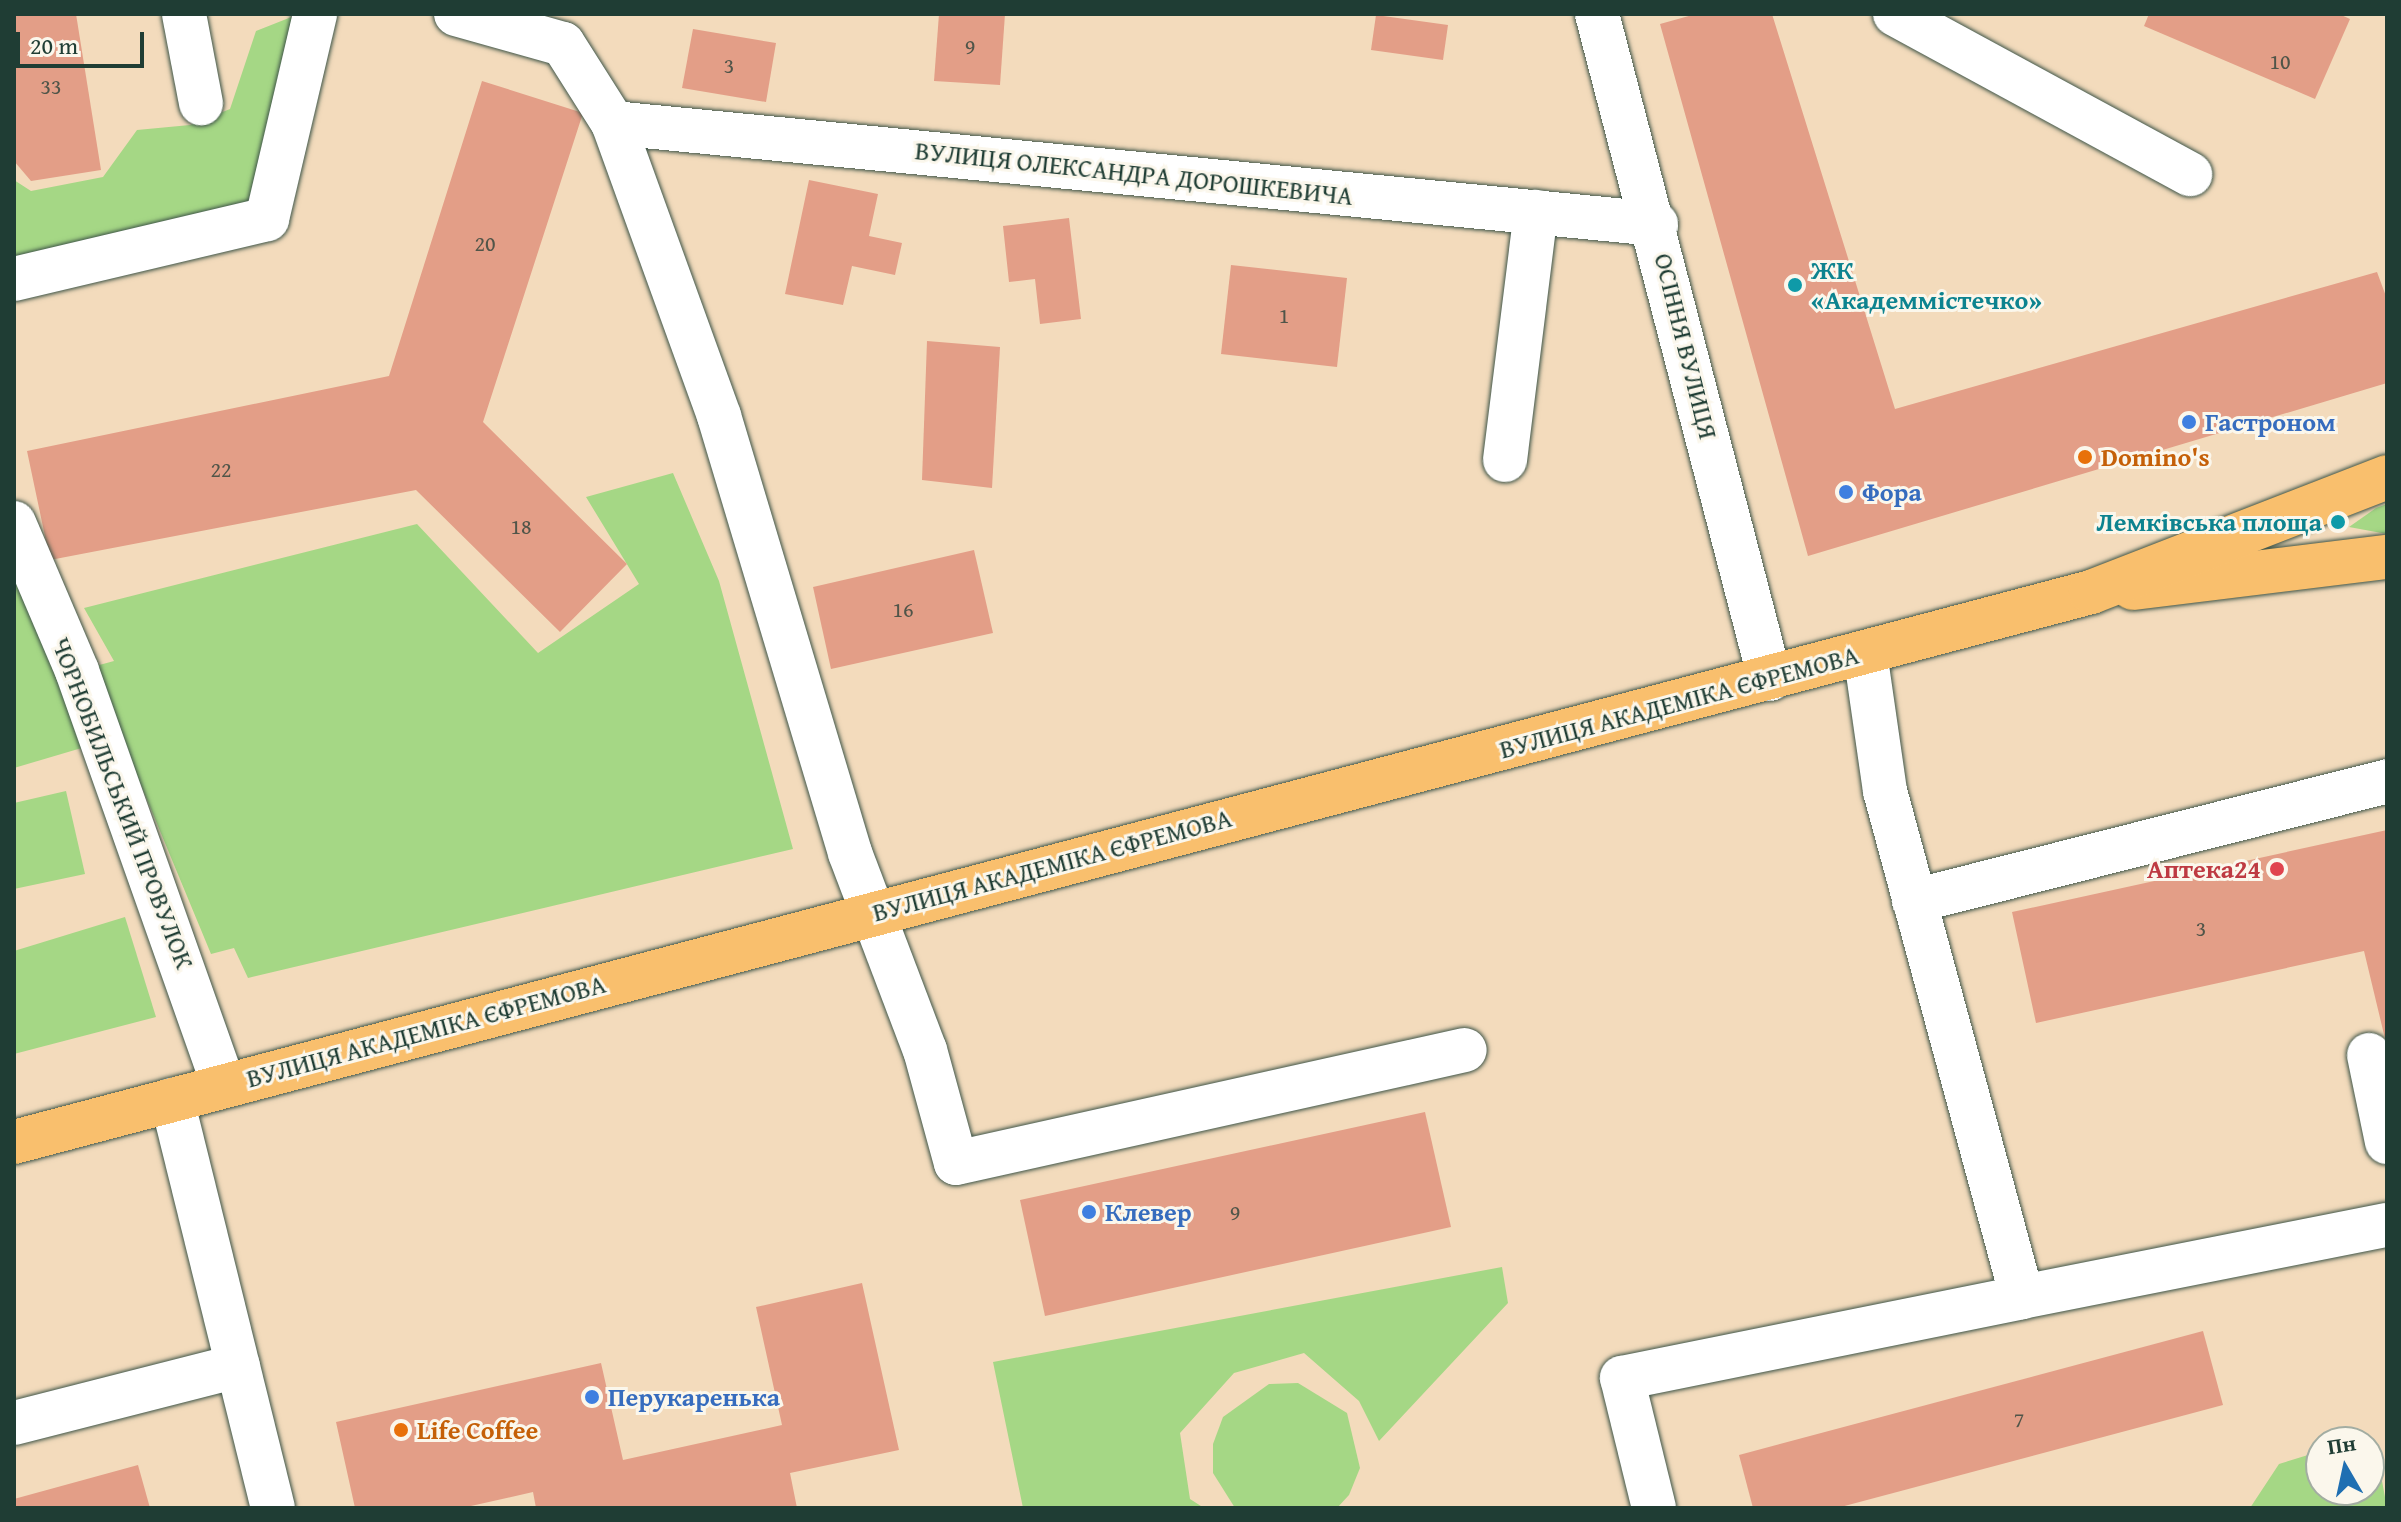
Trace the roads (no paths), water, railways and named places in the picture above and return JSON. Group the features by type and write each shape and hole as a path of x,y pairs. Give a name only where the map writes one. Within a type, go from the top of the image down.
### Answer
{"main road":[{"name":"ВУЛИЦЯ АКАДЕМІКА ЄФРЕМОВА","path":"14,1142 870,912 1770,679 2091,592 2387,477"},
{"name":"ВУЛИЦЯ АКАДЕМІКА ЄФРЕМОВА","path":"2091,592 2301,573 2387,557"}],"street":[{"path":"184,14 201,103"},
{"path":"14,279 267,219 315,14"},
{"path":"456,14 563,44 613,123 719,416 870,912 925,1050 956,1163 1465,1050"},
{"name":"ОСІННЯ ВУЛИЦЯ","path":"1597,14 1656,224 1770,679"},
{"path":"1895,14 2190,174"},
{"name":"ВУЛИЦЯ ОЛЕКСАНДРА ДОРОШКЕВИЧА","path":"613,123 1656,224"},
{"path":"1505,460 1536,212"},
{"name":"ЧОРНОБИЛЬСЬКИЙ ПРОВУЛОК","path":"14,523 77,671 224,1085"},
{"path":"1865,653 1885,791 2022,1297"},
{"path":"1914,901 2387,781"},
{"path":"2369,1055 2387,1142"},
{"path":"172,1100 273,1508"},
{"path":"1654,1508 1622,1378 2387,1225"},
{"path":"14,1423 238,1366"}],"place":[{"name":"ЖК «Академмістечко»","path":"1795,285"},
{"name":"Гастроном","path":"2189,422"},
{"name":"Domino's","path":"2085,457"},
{"name":"Фора","path":"1846,492"},
{"name":"Лемківська площа","path":"2338,522"},
{"name":"Аптека24","path":"2277,869"},
{"name":"Клевер","path":"1089,1212"},
{"name":"Перукаренька","path":"592,1397"},
{"name":"Life Coffee","path":"401,1430"}]}
